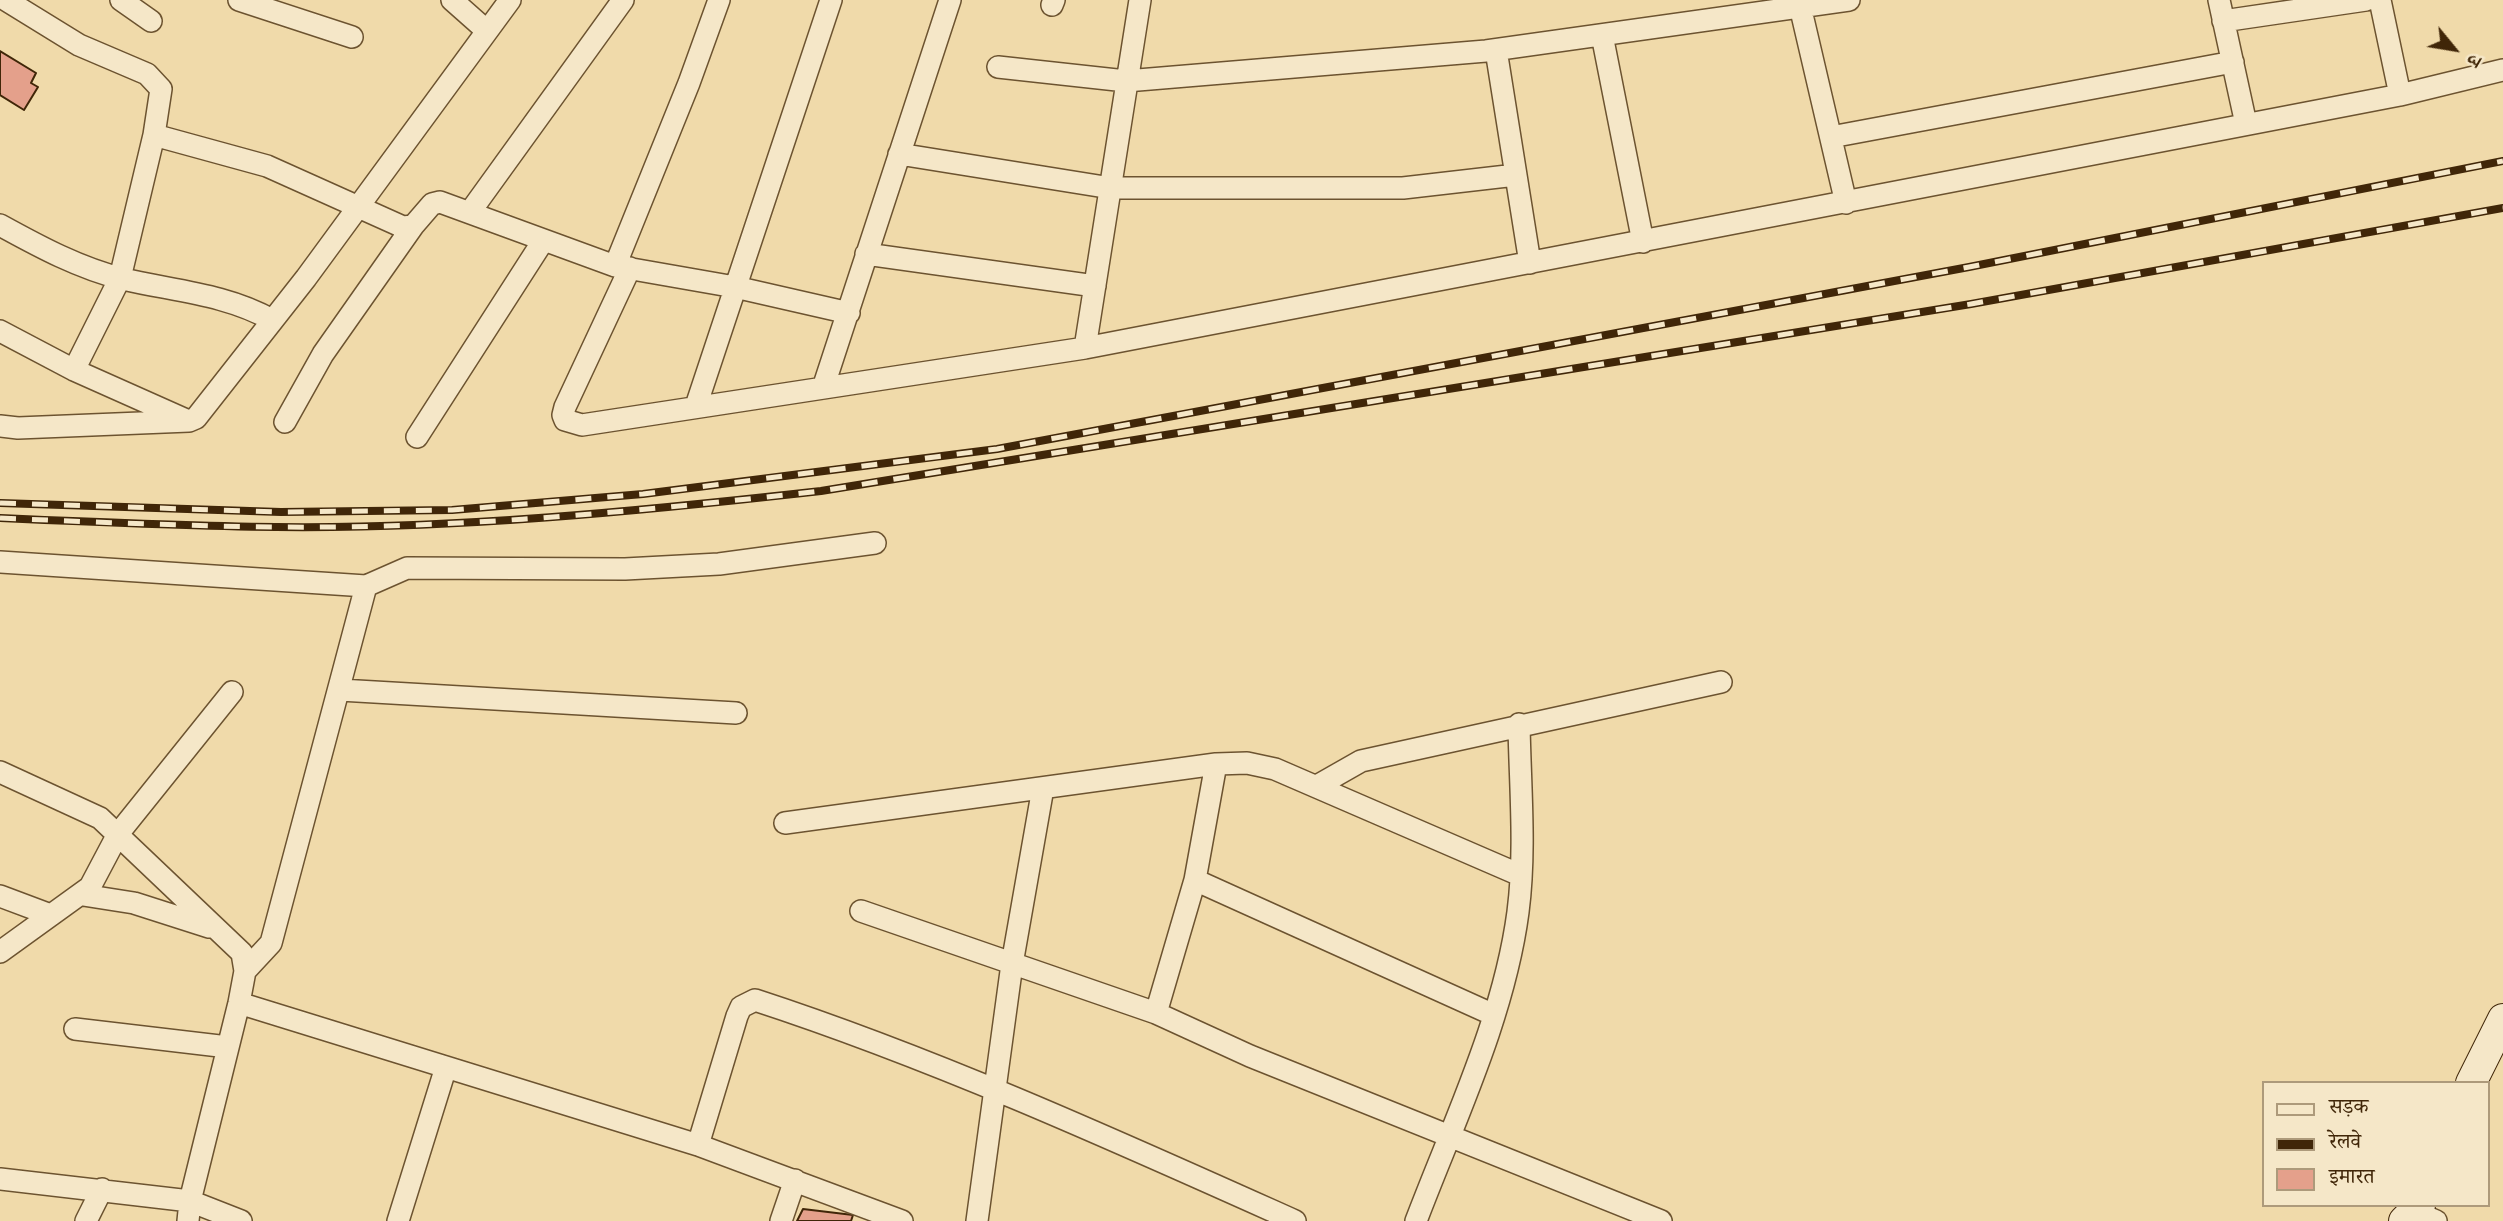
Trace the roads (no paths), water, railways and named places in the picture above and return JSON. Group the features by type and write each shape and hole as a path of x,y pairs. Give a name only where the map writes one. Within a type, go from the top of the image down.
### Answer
{"street":[{"path":"6,0 79,46 157,81 162,95 120,278 74,370"},
{"path":"121,0 151,22"},
{"path":"239,0 352,37"},
{"path":"452,0 487,31"},
{"path":"0,426 18,428 189,421 204,411 510,0"},
{"path":"470,212 623,0"},
{"path":"719,0 623,267 565,407 565,420 582,425 1085,348 2399,95 2503,70"},
{"path":"696,406 831,0"},
{"path":"823,388 950,0"},
{"path":"1085,348 1140,0"},
{"path":"998,68 1126,81 1496,50 1849,0"},
{"path":"2219,0 2246,124"},
{"path":"2222,21 2366,0"},
{"path":"2379,0 2399,95"},
{"path":"1800,6 1846,203"},
{"path":"1602,34 1643,242"},
{"path":"1496,50 1530,263"},
{"path":"1831,137 2233,62"},
{"path":"154,135 267,166 403,227 413,226"},
{"path":"899,155 1111,188 1403,188 1516,175"},
{"path":"285,422 323,354 413,226 437,202 623,267 735,286 849,313"},
{"path":"0,225 67,261 120,278 241,304 272,320"},
{"path":"417,437 543,241"},
{"path":"866,254 1095,286"},
{"path":"0,331 74,370 189,421"},
{"path":"0,562 366,586 407,568 625,569 719,564 875,543"},
{"path":"245,971 271,943 366,586"},
{"path":"1317,786 1361,761 1519,724 1721,682"},
{"path":"340,690 736,713"},
{"path":"0,952 48,914 83,895 98,877 118,834 232,692"},
{"path":"1416,1221 1494,1015 1514,934 1520,875 1519,724"},
{"path":"785,823 1216,764 1258,764 1317,786 1520,875"},
{"path":"1156,1013 1195,880 1216,764"},
{"path":"0,772 78,806 118,834 242,953 245,971 239,1003 189,1211"},
{"path":"977,1221 1012,964 1043,788"},
{"path":"1195,880 1494,1015"},
{"path":"0,895 48,914"},
{"path":"83,895 134,903 217,930"},
{"path":"861,911 1156,1013 1250,1056 1661,1221"},
{"path":"698,1145 737,1016 741,1007 755,1000 806,1017 994,1091 1295,1221"},
{"path":"239,1003 698,1145 902,1221"},
{"path":"2472,1081 2503,1019"},
{"path":"75,1029 228,1047"},
{"path":"398,1221 446,1067"},
{"path":"0,1180 102,1189 242,1221"},
{"path":"781,1221 795,1180"},
{"path":"86,1221 102,1189"}],"railway":[{"path":"0,503 281,512 452,510 643,494 997,449 1969,267 2503,161"},
{"path":"0,518 242,526 413,525 617,512 821,491 1971,304 2503,208"}]}
